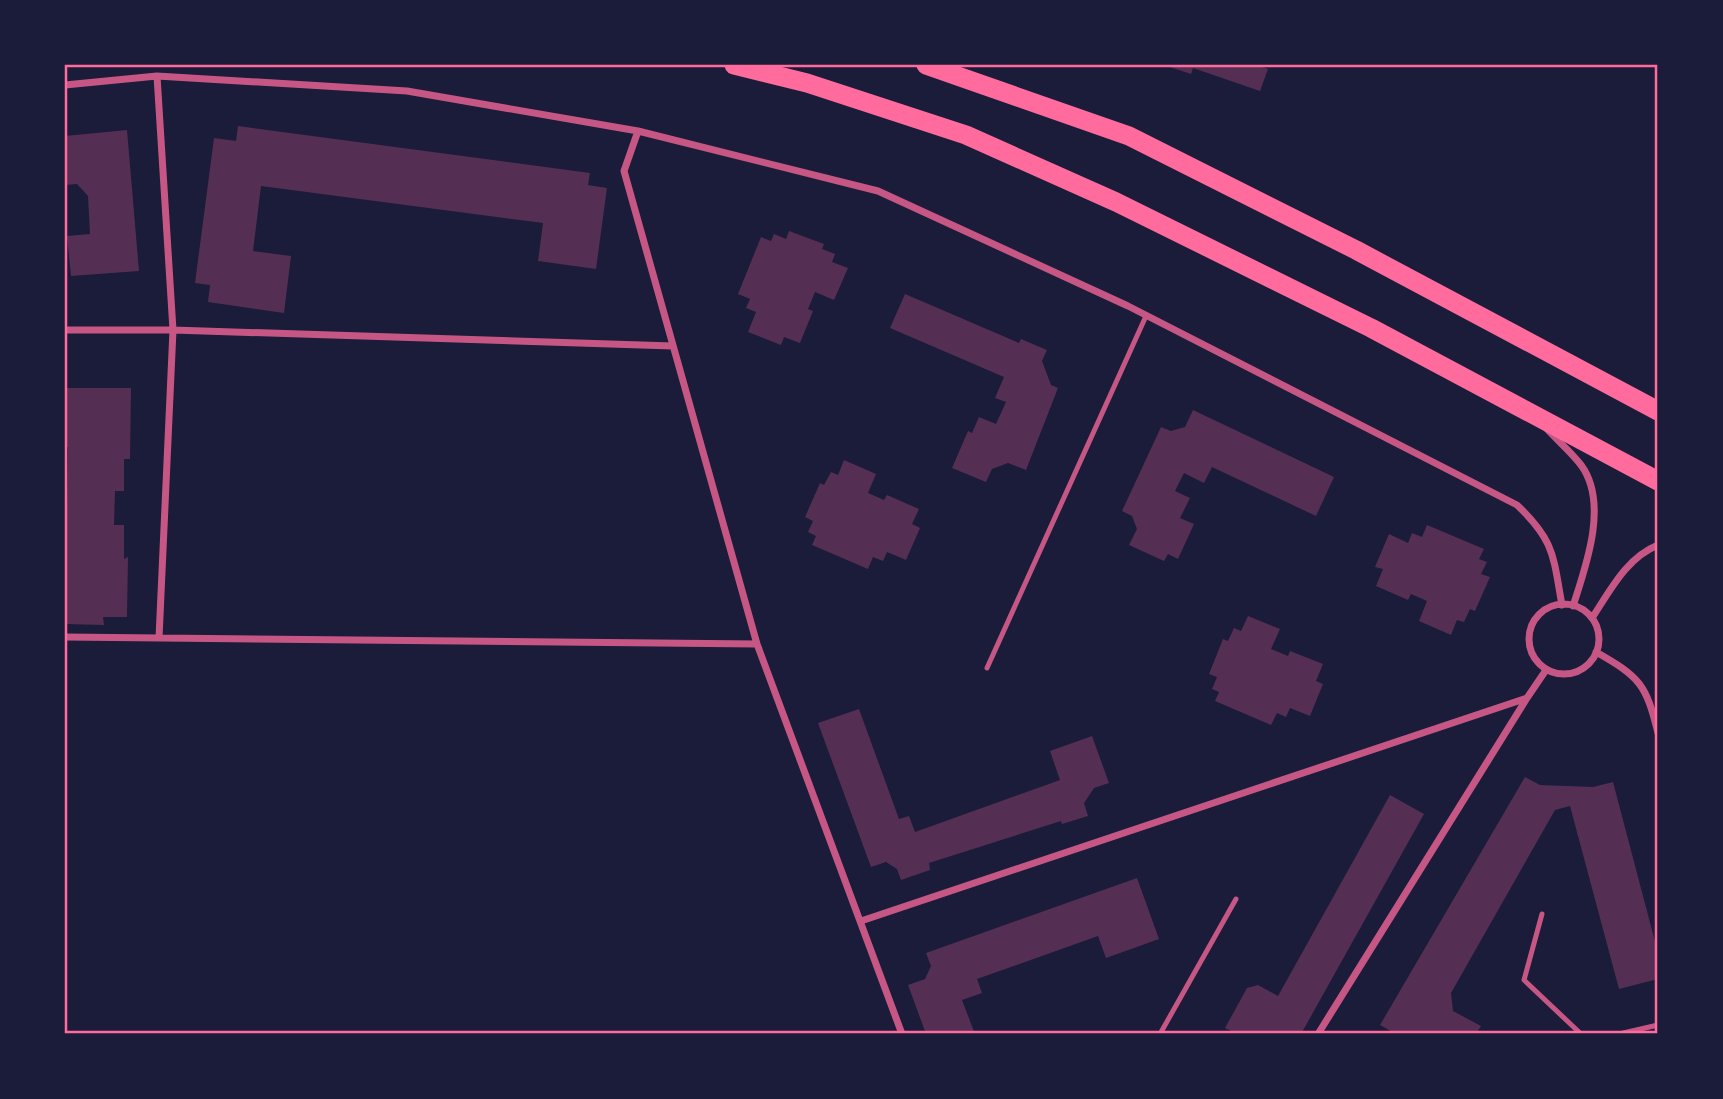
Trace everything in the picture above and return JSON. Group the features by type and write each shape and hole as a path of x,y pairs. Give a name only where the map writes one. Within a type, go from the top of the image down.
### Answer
{"highway":[{"path":"734,65 807,83 965,135 1128,208 1371,328 1658,481"},
{"path":"926,65 1129,136 1356,250 1658,411"}],"street":[{"path":"157,76 173,330 159,638"},
{"path":"65,85 157,76 407,91 638,131 878,191 1146,316 1517,505 1538,524 1552,549 1562,605"},
{"path":"638,131 624,171 757,644 902,1034"},
{"path":"65,330 173,330 673,346"},
{"path":"1532,414 1582,466 1593,493 1590,554 1573,606"},
{"path":"1592,618 1622,572 1644,551 1658,545"},
{"path":"1573,606 1592,618 1599,641 1590,663 1570,674 1558,674 1537,663 1531,653 1530,630 1534,620 1542,612 1551,607 1573,606"},
{"path":"65,636 757,644"},
{"path":"1596,652 1624,668 1635,678 1649,697 1658,733"},
{"path":"1318,1034 1546,670"},
{"path":"861,921 1527,698"}],"lane":[{"path":"987,668 1146,316"},
{"path":"1160,1034 1236,899"},
{"path":"1542,915 1524,980 1581,1034"},
{"path":"1619,1034 1658,1025"}],"building":[{"path":"1164,65 1257,65 1268,69 1260,91 1193,68 1191,74"},
{"path":"238,126 590,173 588,185 607,188 596,269 538,261 543,223 261,186 253,251 291,256 284,313 208,302 210,285 195,283 214,138 236,141"},
{"path":"127,130 139,271 71,276 67,236 90,234 88,196 77,184 65,185 65,136"},
{"path":"789,231 824,244 822,249 835,254 832,262 848,268 834,300 815,292 808,309 813,311 800,343 784,337 781,345 748,332 756,312 746,308 750,299 738,294 761,237 771,241 774,234 786,239"},
{"path":"905,294 1019,343 1021,339 1047,350 1042,361 1051,385 1058,388 1026,470 1008,463 992,469 986,482 952,468 968,431 972,433 979,417 996,424 1006,402 995,398 1004,377 890,328"},
{"path":"65,388 131,388 130,459 124,459 124,491 115,491 114,525 124,525 124,559 128,557 127,617 103,617 104,625 65,624 68,447 65,447"},
{"path":"1193,410 1334,477 1316,516 1212,467 1204,483 1184,473 1175,491 1190,498 1180,518 1194,524 1178,559 1168,554 1164,561 1129,545 1137,529 1132,516 1122,511 1161,427 1171,431 1185,427"},
{"path":"844,460 876,474 868,493 884,500 887,495 919,509 912,524 920,528 906,560 887,552 883,561 873,557 868,569 812,545 816,536 808,532 813,521 805,517 820,483 824,485 831,472 838,475"},
{"path":"1427,525 1484,549 1479,559 1487,562 1481,574 1490,577 1475,611 1470,609 1464,622 1457,620 1451,635 1419,621 1427,601 1411,594 1408,600 1376,586 1383,569 1375,567 1389,534 1408,543 1412,533 1422,537"},
{"path":"1248,616 1280,629 1271,649 1288,656 1290,651 1323,664 1316,681 1323,684 1310,716 1290,708 1286,717 1277,713 1271,725 1215,701 1219,692 1212,689 1217,677 1209,674 1223,639 1228,641 1234,628 1241,631"},
{"path":"859,709 899,819 909,816 915,832 1060,780 1050,751 1092,736 1109,783 1094,788 1084,803 1088,816 1062,824 1061,821 929,863 930,870 901,880 897,869 886,862 871,867 818,723"},
{"path":"1525,777 1540,785 1593,787 1613,782 1658,953 1658,979 1619,989 1570,806 1555,810 1451,993 1453,1011 1481,1026 1476,1034 1396,1034 1380,1025"},
{"path":"1390,795 1424,814 1301,1034 1237,1034 1225,1028 1247,988 1258,985 1278,996"},
{"path":"1137,878 1159,939 1106,958 1098,936 977,979 982,993 962,1000 975,1034 926,1034 908,985 925,979 931,966 926,953"}]}
